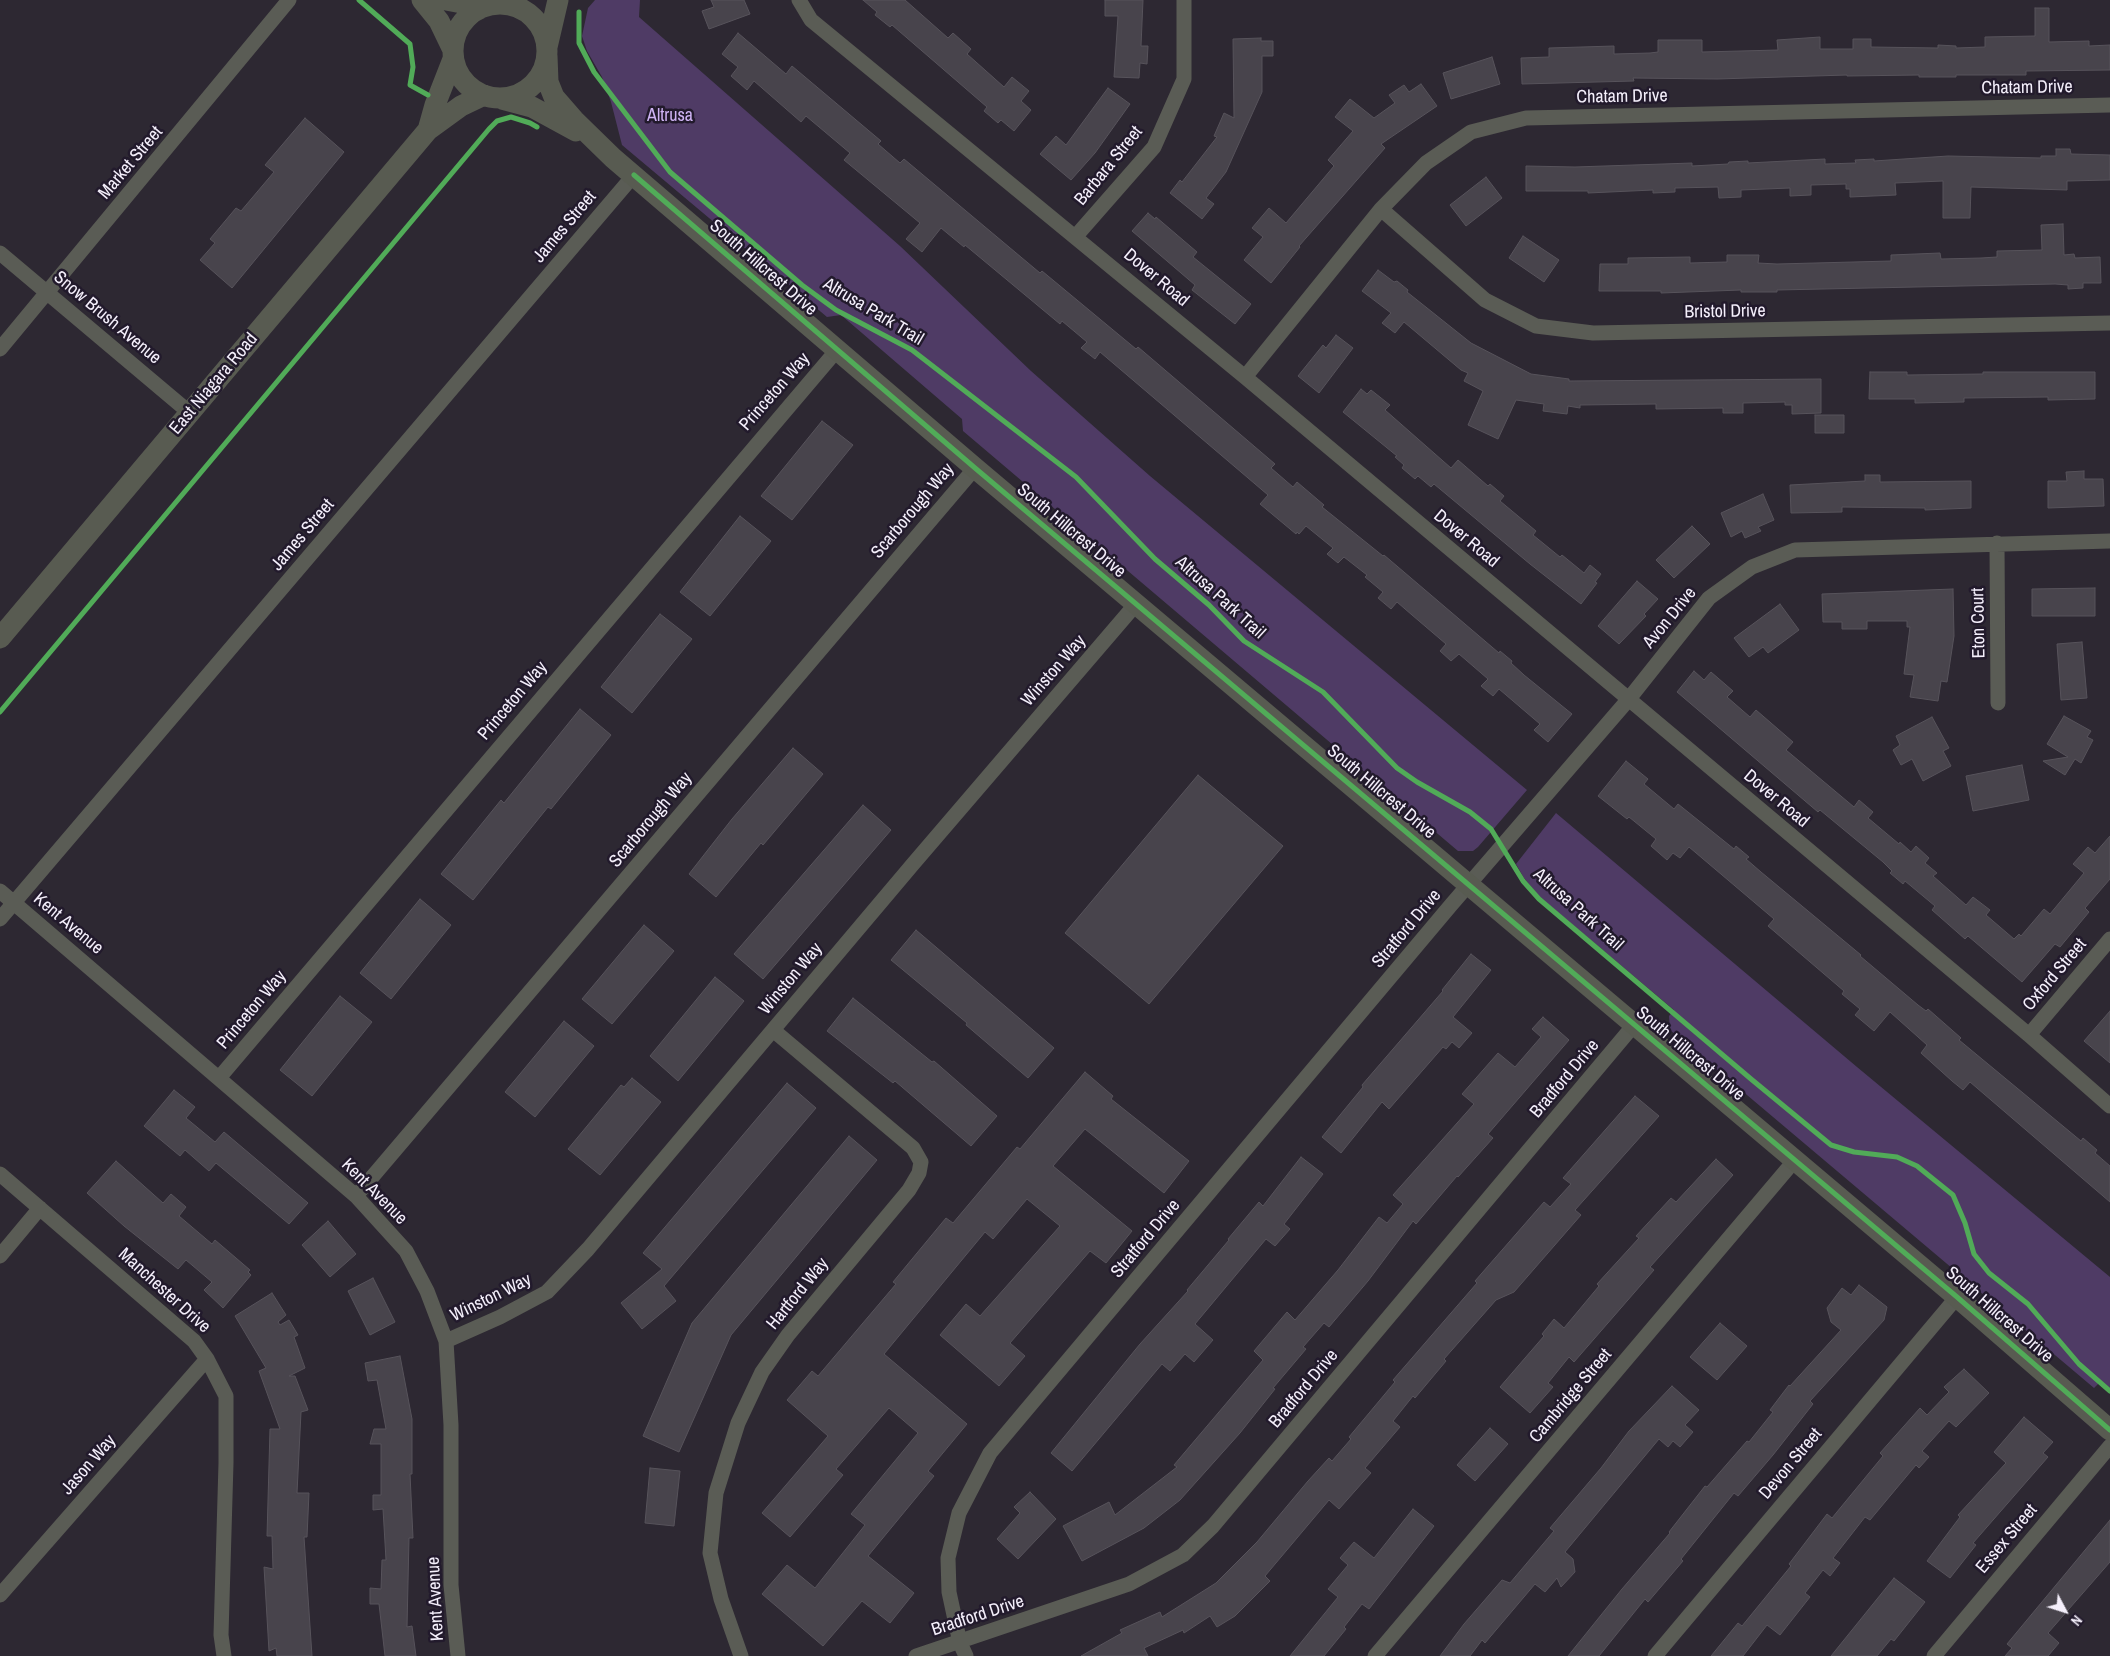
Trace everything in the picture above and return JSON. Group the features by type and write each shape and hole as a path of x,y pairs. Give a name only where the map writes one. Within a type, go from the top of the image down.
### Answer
{"street":[{"name":"Market Street","path":"0,349 289,0"},
{"path":"422,0 439,21 453,54 456,70 465,83 490,97 515,96 530,87 542,73 558,0"},
{"path":"446,0 483,7"},
{"name":"Dover Road","path":"799,0 811,20 1076,236 1245,377 2110,1106"},
{"name":"Barbara Street","path":"1076,236 1154,147 1184,79 1184,0"},
{"path":"453,54 460,25 468,16 483,7 518,2 524,10 536,19 543,32 547,52"},
{"name":"South Hillcrest Drive","path":"547,52 548,82 554,97 613,158 975,468 1634,1026 1957,1296 2110,1430"},
{"name":"East Niagara Road","path":"428,130 453,54"},
{"name":"East Niagara Road","path":"0,638 428,130 461,106 490,97"},
{"name":"South Hillcrest Drive","path":"490,97 522,103 560,121 613,158"},
{"name":"Chatam Drive","path":"1245,377 1381,209 1426,163 1472,132 1526,118 2110,105"},
{"name":"James Street","path":"0,919 634,176"},
{"name":"Bristol Drive","path":"1381,209 1485,300 1536,326 1593,333 2110,324"},
{"name":"Snow Brush Avenue","path":"0,253 190,413"},
{"name":"Princeton Way","path":"219,1078 837,350"},
{"name":"Scarborough Way","path":"356,1196 975,468"},
{"name":"Avon Drive","path":"1469,885 1628,700 1709,598 1752,567 1795,550 2110,541"},
{"name":"Eton Court","path":"1997,543 1998,703"},
{"name":"Winston Way","path":"446,1341 500,1317 547,1292 588,1249 1136,604"},
{"name":"Stratford Drive","path":"963,1649 949,1592 948,1558 959,1513 990,1454 1469,885"},
{"name":"Kent Avenue","path":"0,891 356,1196 406,1251 427,1291 446,1341 451,1425 451,1585 458,1656"},
{"name":"Oxford Street","path":"2029,1036 2110,938"},
{"name":"Bradford Drive","path":"916,1656 963,1649 1129,1584 1183,1555 1213,1526 1634,1026"},
{"name":"Hartford Way","path":"741,1656 720,1599 710,1553 716,1493 738,1423 762,1372 788,1335 909,1190 919,1173 921,1162 912,1148 773,1030"},
{"name":"Cambridge Street","path":"1375,1656 1795,1160"},
{"name":"Manchester Drive","path":"0,1174 194,1340 207,1358 226,1396 221,1635 224,1656"},
{"path":"0,1256 40,1208"},
{"name":"Devon Street","path":"1655,1656 1957,1296"},
{"name":"Jason Way","path":"0,1595 207,1358"},
{"name":"Essex Street","path":"1934,1656 2110,1446"}],"green space":[{"name":"Altrusa","path":"595,0 640,0 639,17 900,246 1031,371 1150,476 1527,790 1478,847 1473,851 1458,851 963,431 962,419 841,315 827,317 622,145 611,102 602,77 587,51 582,36 588,8"},
{"path":"1556,813 2110,1277 2110,1388 2101,1381 2094,1388 1670,1030 1669,1016 1674,1010 1540,897 1524,878 1516,864"}],"building":[{"path":"711,0 744,0 750,14 709,29 702,11 714,7"},
{"path":"863,0 905,0 948,38 953,33 971,49 967,54 1004,87 1012,77 1029,91 1021,101 1031,110 1014,131 1001,120 998,123 984,111 987,107 892,25 890,27 875,15 877,12"},
{"path":"1105,0 1143,0 1141,46 1148,46 1147,64 1140,63 1139,78 1114,77 1118,16 1105,16"},
{"path":"2035,8 2049,8 2049,42 2089,41 2089,46 2110,45 2110,70 2026,71 2026,75 1956,75 1956,77 1847,75 1717,79 1633,78 1634,81 1522,84 1521,58 1549,57 1549,48 1614,46 1614,54 1650,53 1658,52 1658,40 1702,40 1702,52 1778,50 1777,40 1820,37 1820,49 1853,49 1853,39 1871,39 1871,47 1938,48 1938,45 1956,46 1956,48 1985,47 1985,37 2035,36"},
{"path":"738,33 786,74 792,66 881,141 878,144 900,163 904,159 1040,273 1042,271 1136,349 1138,347 1275,464 1271,468 1293,487 1297,482 1324,505 1322,507 1384,555 1499,653 1500,651 1524,675 1572,714 1548,742 1534,730 1540,724 1499,689 1493,696 1481,686 1488,679 1459,654 1451,661 1440,651 1446,644 1397,602 1391,609 1378,598 1383,592 1365,577 1367,575 1344,557 1338,563 1327,554 1333,548 1306,526 1299,534 1297,532 1296,534 1260,504 1268,495 1100,352 1095,359 1081,348 1087,342 1062,321 1060,324 965,245 964,247 941,228 922,252 906,239 920,223 844,160 850,153 806,116 801,122 754,81 747,90 731,76 738,67 722,54"},
{"path":"1261,38 1261,41 1273,41 1273,56 1262,56 1262,92 1226,172 1206,198 1214,204 1202,219 1170,193 1180,180 1182,182 1217,137 1214,136 1224,113 1234,118 1233,39"},
{"path":"1492,57 1500,84 1451,99 1443,73"},
{"path":"1421,84 1437,106 1381,144 1385,148 1299,246 1271,283 1244,260 1263,237 1252,228 1269,208 1286,223 1334,166 1328,160 1353,131 1335,117 1350,99 1374,118 1395,103 1389,95 1404,85 1409,92"},
{"path":"1108,88 1130,104 1095,153 1071,180 1040,154 1056,136 1066,145"},
{"path":"305,118 344,152 232,288 200,260 215,243 210,239 236,208 241,211 274,172 265,165"},
{"path":"2056,149 2070,149 2071,154 2110,155 2110,180 2067,181 2067,190 1971,187 1970,218 1943,218 1943,181 1895,183 1896,195 1850,197 1850,189 1846,189 1846,184 1811,185 1811,195 1790,196 1790,188 1741,190 1741,197 1719,198 1718,187 1675,188 1675,192 1653,193 1653,190 1588,193 1588,191 1526,191 1526,166 1575,167 1692,163 1692,166 1748,161 1748,163 1825,159 1825,164 1856,163 1855,160 1874,159 1874,161 1948,156 2041,158 2041,156 2056,156"},
{"path":"1486,177 1502,198 1466,226 1450,205"},
{"path":"1148,213 1155,219 1156,217 1197,252 1193,257 1251,304 1235,324 1192,290 1195,285 1132,231"},
{"path":"2063,224 2064,255 2074,254 2075,258 2100,257 2101,283 2083,283 2083,288 2068,289 2068,285 2055,284 1777,290 1777,292 1741,292 1741,290 1661,293 1661,291 1599,291 1600,264 1628,264 1628,258 1690,257 1690,263 1727,262 1727,255 1759,255 1758,263 1777,264 1891,261 1891,255 1940,253 1941,259 1997,257 1997,251 2042,250 2041,225"},
{"path":"1523,236 1559,260 1544,282 1509,258"},
{"path":"1378,270 1394,282 1397,281 1408,290 1407,292 1471,343 1531,374 1569,379 1569,381 1821,379 1821,413 1792,414 1792,405 1785,405 1785,402 1743,403 1743,413 1723,413 1723,408 1656,409 1656,404 1580,405 1580,408 1568,406 1567,414 1543,411 1544,404 1516,400 1498,439 1468,425 1483,391 1464,381 1468,373 1461,370 1404,322 1395,333 1382,323 1391,313 1362,291"},
{"path":"1336,335 1353,348 1319,393 1298,376 1323,345 1326,348"},
{"path":"1870,372 1907,372 1907,375 1983,374 1983,372 2095,372 2095,399 2048,400 2048,397 1964,398 1964,402 1915,403 1915,399 1869,399"},
{"path":"1361,389 1367,394 1371,390 1390,405 1385,410 1451,468 1458,460 1488,486 1490,484 1504,496 1500,501 1536,531 1533,535 1560,557 1562,555 1584,573 1590,565 1601,574 1595,582 1597,583 1581,604 1434,484 1431,487 1418,476 1415,479 1402,468 1404,465 1395,457 1397,456 1343,412"},
{"path":"1815,415 1844,415 1844,433 1815,433"},
{"path":"822,421 853,445 792,520 761,496"},
{"path":"2084,471 2084,479 2103,479 2104,506 2048,508 2048,481 2067,481 2066,472"},
{"path":"1865,475 1880,475 1880,482 1971,481 1971,508 1925,510 1925,508 1842,507 1842,512 1791,513 1790,485 1865,481"},
{"path":"1763,494 1774,520 1758,527 1761,531 1745,538 1742,531 1731,537 1721,513"},
{"path":"740,516 771,541 710,616 680,592"},
{"path":"1692,526 1710,544 1674,578 1656,560"},
{"path":"1637,581 1658,599 1644,614 1646,616 1619,644 1598,626"},
{"path":"2095,588 2095,616 2032,616 2032,589"},
{"path":"1953,589 1954,636 1947,682 1941,681 1938,701 1910,697 1914,675 1904,674 1910,627 1907,627 1907,621 1867,621 1867,629 1842,629 1842,622 1823,622 1822,594"},
{"path":"1780,604 1799,630 1768,653 1763,647 1749,657 1734,638"},
{"path":"660,614 692,639 632,713 601,687"},
{"path":"2082,642 2087,698 2061,700 2057,644"},
{"path":"1694,671 1704,680 1711,672 1733,691 1727,697 1750,717 1756,710 1793,742 1786,750 1854,807 1859,800 1873,812 1868,818 1899,844 1900,842 1911,852 1916,846 1929,858 1925,863 1937,873 1933,876 1966,905 1973,897 1990,910 1986,915 2014,939 2019,934 2021,936 2044,909 2050,914 2084,873 2073,864 2088,847 2095,853 2110,836 2110,879 2085,908 2089,912 2060,947 2055,944 2022,982 1968,936 1965,939 1932,910 1935,906 1905,881 1903,884 1890,873 1892,871 1883,862 1820,810 1818,812 1677,692"},
{"path":"580,709 611,735 551,809 548,807 473,900 441,874 501,800 504,803"},
{"path":"2064,716 2091,731 2087,737 2093,740 2081,763 2075,759 2065,775 2043,761 2068,757 2047,744"},
{"path":"1932,717 1949,748 1943,751 1951,766 1923,781 1912,759 1901,765 1893,750 1900,745 1896,736"},
{"path":"793,748 823,774 716,897 689,874 732,819"},
{"path":"1626,761 1648,779 1644,784 1674,809 1678,804 1734,849 1736,846 1749,857 1746,859 1918,1005 1926,1011 1928,1009 1961,1038 1959,1040 2081,1141 2083,1138 2097,1150 2095,1153 2110,1166 2110,1202 1970,1082 1963,1090 1952,1081 1921,1053 1927,1045 1890,1012 1874,1031 1855,1015 1860,1009 1842,994 1844,991 1768,926 1774,919 1689,847 1680,858 1673,853 1667,860 1651,846 1656,839 1629,817 1627,819 1598,796"},
{"path":"2022,765 2029,800 1973,811 1966,776"},
{"path":"1198,775 1283,846 1149,1004 1065,933"},
{"path":"863,805 891,830 763,979 734,954"},
{"path":"420,899 451,925 391,999 360,973"},
{"path":"644,925 674,951 612,1024 582,999"},
{"path":"916,930 1054,1048 1028,1078 966,1025 967,1023 891,960"},
{"path":"1471,954 1491,970 1453,1017 1472,1033 1459,1048 1452,1042 1446,1049 1443,1047 1389,1109 1382,1102 1341,1153 1322,1137 1363,1087 1362,1085 1443,991"},
{"path":"715,977 744,1001 678,1081 650,1056"},
{"path":"340,996 372,1022 312,1096 280,1070"},
{"path":"853,998 932,1062 934,1061 997,1116 971,1146 895,1081 893,1083 827,1031"},
{"path":"2110,1011 2110,1063 2084,1041"},
{"path":"1543,1017 1569,1040 1488,1134 1493,1138 1416,1224 1413,1221 1368,1281 1329,1327 1324,1323 1303,1347 1306,1349 1273,1388 1275,1389 1240,1433 1180,1500 1144,1528 1082,1561 1063,1526 1109,1502 1115,1515 1177,1467 1174,1465 1263,1360 1254,1351 1287,1312 1295,1320 1338,1270 1379,1217 1387,1223 1403,1204 1393,1195 1474,1104 1462,1094 1498,1053 1515,1067 1541,1037 1532,1029"},
{"path":"564,1021 594,1046 535,1117 505,1092"},
{"path":"1085,1072 1113,1096 1111,1099 1189,1161 1164,1193 1085,1129 1053,1166 1132,1231 1106,1263 1090,1251 1010,1343 1025,1356 999,1386 940,1335 966,1304 980,1316 1060,1226 1027,1199 993,1239 985,1232 884,1354 967,1424 928,1471 934,1476 868,1556 914,1593 890,1623 862,1601 823,1646 762,1594 787,1565 815,1588 865,1525 851,1514 918,1433 889,1408 836,1469 843,1475 790,1537 762,1513 828,1436 787,1400 812,1371 818,1376 896,1284 893,1282 946,1218 953,1223 1017,1147 1020,1149"},
{"path":"632,1078 661,1102 600,1175 568,1149 621,1085 624,1087"},
{"path":"787,1083 816,1108 664,1286 676,1301 642,1329 621,1303 662,1269 643,1253"},
{"path":"174,1090 195,1107 186,1118 215,1142 224,1132 308,1203 289,1224 216,1163 209,1171 185,1150 180,1156 144,1126"},
{"path":"1635,1096 1659,1116 1575,1210 1581,1215 1514,1292 1496,1300 1444,1359 1446,1361 1415,1398 1413,1396 1393,1421 1400,1427 1365,1468 1371,1473 1339,1509 1329,1500 1265,1576 1270,1581 1235,1616 1217,1627 1210,1616 1184,1633 1183,1630 1144,1648 1148,1656 1081,1656 1122,1633 1120,1630 1160,1612 1162,1617 1216,1583 1257,1542 1308,1481 1329,1458 1332,1461 1351,1439 1349,1437 1395,1382 1393,1380 1477,1283 1475,1281 1544,1202 1550,1207 1571,1184 1563,1178"},
{"path":"849,1136 877,1160 731,1335 679,1452 643,1436 692,1323"},
{"path":"1301,1157 1323,1174 1284,1224 1290,1229 1275,1246 1266,1239 1195,1324 1213,1340 1194,1362 1185,1354 1170,1371 1162,1364 1072,1471 1051,1453 1140,1344 1188,1291 1259,1202 1263,1206"},
{"path":"1716,1159 1733,1175 1650,1267 1654,1270 1574,1362 1569,1357 1548,1383 1553,1387 1530,1413 1500,1387 1544,1336 1542,1334 1554,1319 1564,1328 1599,1286 1597,1284 1639,1238 1636,1236 1671,1198 1676,1202"},
{"path":"116,1161 163,1203 171,1194 186,1207 179,1216 212,1244 215,1240 250,1270 248,1272 251,1275 223,1308 204,1290 212,1282 186,1260 178,1269 124,1226 87,1193"},
{"path":"328,1221 356,1254 330,1277 302,1245"},
{"path":"373,1278 395,1322 370,1335 348,1291"},
{"path":"1859,1285 1887,1307 1884,1320 1810,1401 1813,1404 1773,1455 1738,1496 1734,1493 1681,1559 1683,1561 1648,1602 1645,1599 1599,1656 1568,1656 1670,1533 1705,1486 1707,1487 1747,1441 1749,1442 1773,1412 1770,1410 1789,1385 1841,1330 1831,1322 1827,1308 1842,1288 1851,1295"},
{"path":"272,1293 286,1315 278,1322 280,1325 289,1320 298,1335 294,1337 305,1368 289,1376 295,1376 308,1410 301,1412 297,1493 309,1493 307,1537 304,1537 312,1656 277,1656 276,1648 269,1651 264,1567 273,1569 272,1536 267,1536 270,1429 280,1429 259,1371 266,1368 235,1316"},
{"path":"1720,1323 1747,1346 1717,1380 1690,1357"},
{"path":"400,1356 412,1419 412,1474 410,1474 413,1538 409,1538 407,1627 412,1626 416,1656 385,1656 379,1604 370,1604 370,1588 381,1589 382,1560 386,1560 383,1509 373,1510 373,1495 381,1495 381,1444 370,1444 374,1429 386,1429 377,1380 368,1381 365,1363"},
{"path":"1964,1369 1989,1393 1956,1427 1949,1421 1922,1451 1929,1457 1919,1468 1916,1465 1870,1520 1865,1517 1833,1558 1840,1563 1830,1576 1823,1570 1805,1593 1810,1597 1780,1635 1767,1625 1743,1656 1711,1656 1738,1623 1742,1626 1791,1566 1789,1564 1827,1514 1832,1518 1883,1456 1880,1453 1920,1408 1927,1415 1949,1392 1944,1387"},
{"path":"1672,1386 1699,1410 1685,1425 1693,1432 1680,1447 1673,1441 1668,1447 1659,1439 1565,1552 1573,1559 1575,1572 1561,1587 1557,1578 1545,1592 1535,1584 1485,1643 1482,1640 1470,1656 1440,1656 1464,1624 1502,1580 1510,1583 1554,1531 1550,1528 1601,1468 1629,1431"},
{"path":"2024,1417 2053,1442 2043,1453 2048,1457 1973,1543 1976,1545 1950,1578 1927,1561 1960,1517 1958,1515 2006,1463 1994,1452"},
{"path":"1490,1428 1508,1444 1475,1481 1457,1465"},
{"path":"650,1468 680,1471 674,1526 645,1523"},
{"path":"1030,1492 1056,1519 1018,1559 997,1539 1020,1513 1014,1507"},
{"path":"1413,1509 1434,1526 1369,1609 1362,1604 1344,1627 1346,1629 1324,1656 1290,1656 1338,1597 1328,1589 1348,1565 1340,1558 1354,1542 1374,1558"},
{"path":"2110,1520 2110,1562 2048,1633 2059,1643 2048,1656 2005,1656 2012,1648 2007,1644"},
{"path":"1894,1578 1925,1602 1894,1641 1891,1639 1877,1656 1831,1656"}],"cycle path":[{"path":"359,0 410,44 413,67 410,85 428,95"},
{"name":"Altrusa Park Trail","path":"579,12 579,43 594,72 670,172 802,285 836,310 912,350 1076,477 1155,559 1209,605 1244,641 1323,692 1397,768 1417,782 1470,812 1491,829 1523,881 1539,899 1831,1145 1854,1152 1897,1157 1917,1166 1953,1195 1965,1223 1974,1254 1989,1273 2028,1304 2079,1364 2110,1391"},
{"path":"0,712 489,129 497,121 511,117 537,127"},
{"path":"634,175 975,468 1957,1297 2110,1430"}]}
